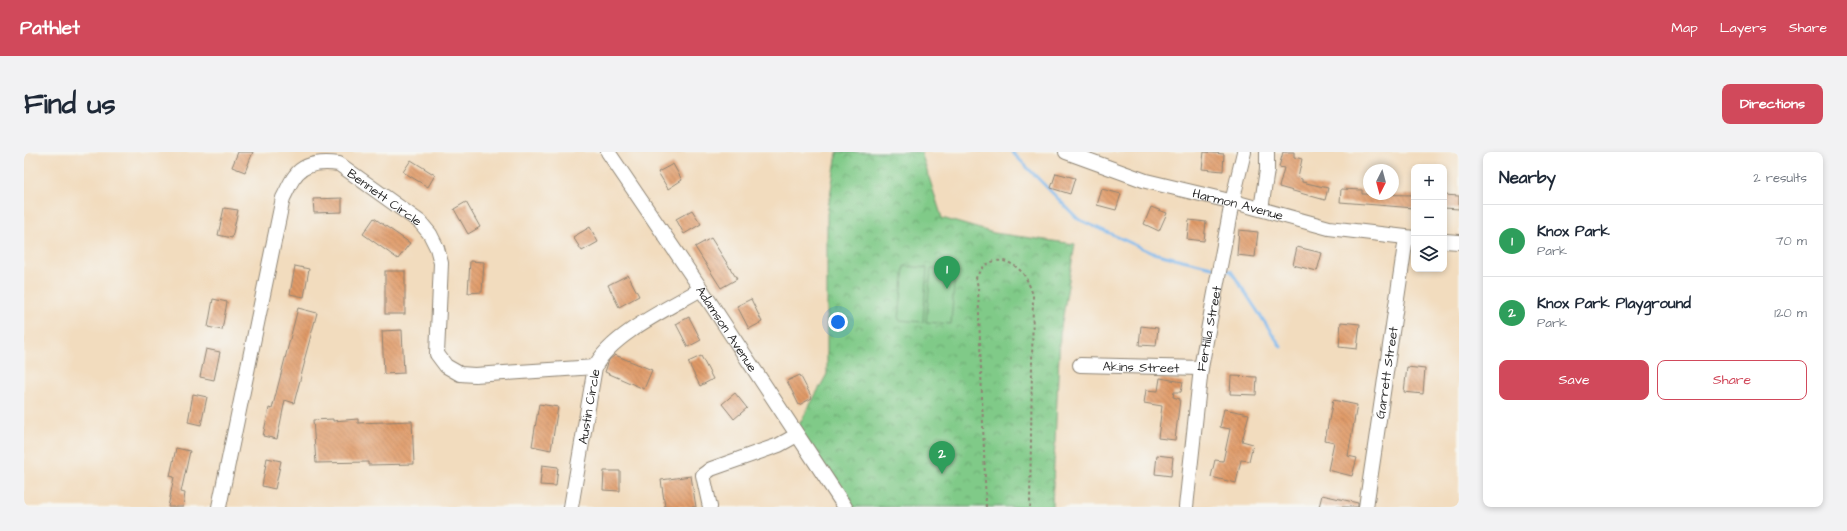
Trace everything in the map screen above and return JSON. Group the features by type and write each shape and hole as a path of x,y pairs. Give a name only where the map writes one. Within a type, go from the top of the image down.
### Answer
{"street":[{"name":"Adamson Avenue","path":"608,152 701,289 845,507"},
{"name":"Harmon Avenue","path":"1066,152 1146,181 1261,209 1329,228 1410,238"},
{"name":"Fertilla Street","path":"1186,507 1201,368 1232,202 1244,152"},
{"path":"1261,209 1267,170 1267,152"},
{"name":"Bennett Circle","path":"219,507 283,198 295,175 308,166 323,162 339,164 420,222 430,234 437,248 441,263 437,354 446,366 460,374 475,375 595,366"},
{"name":"Garrett Street","path":"1366,507 1410,238"},
{"path":"1447,241 1459,242"},
{"name":"Austin Circle","path":"571,507 595,366 598,359 626,333 701,289"},
{"name":"Akins Street","path":"1080,365 1201,368"},
{"path":"710,507 703,475 711,469 779,445 797,435"}],"path":[{"path":"986,507 978,287 976,278 983,266 994,260 1002,261 1019,270 1024,276 1033,295 1030,507"}],"green space":[{"path":"921,152 942,218 994,233 1075,244 1060,334 1052,507 845,507 795,432 827,374 827,214 837,153"},
{"path":"904,266 927,268 923,322 899,320"},
{"path":"931,269 955,270 951,324 926,322"}],"building":[{"path":"238,152 253,152 245,172 232,167"},
{"path":"1204,152 1224,154 1223,171 1202,169"},
{"path":"1283,152 1294,152 1294,157 1302,159 1298,178 1302,179 1302,182 1328,188 1325,200 1279,187 1284,168 1279,167"},
{"path":"411,160 435,175 428,187 403,172"},
{"path":"673,164 682,180 668,189 658,172"},
{"path":"1056,173 1075,178 1070,194 1051,188"},
{"path":"1102,189 1121,194 1116,210 1097,205"},
{"path":"1341,189 1362,190 1363,200 1399,200 1399,195 1411,195 1411,208 1340,202"},
{"path":"1447,195 1459,196 1459,209 1447,208"},
{"path":"342,198 342,212 314,213 313,199"},
{"path":"466,202 480,227 468,234 454,209"},
{"path":"1151,207 1167,213 1159,231 1144,224"},
{"path":"224,208 238,210 232,238 218,235"},
{"path":"692,210 701,224 684,234 676,219"},
{"path":"374,218 410,243 398,259 363,234"},
{"path":"1189,220 1206,222 1204,241 1187,239"},
{"path":"590,227 598,242 582,251 573,237"},
{"path":"1239,230 1258,232 1255,257 1237,255"},
{"path":"711,238 737,279 721,288 695,247"},
{"path":"1297,247 1322,253 1317,271 1293,265"},
{"path":"470,261 484,262 482,292 468,293"},
{"path":"295,266 309,269 304,297 290,294"},
{"path":"385,271 405,271 405,314 385,314"},
{"path":"628,275 639,296 619,307 608,285"},
{"path":"213,299 227,302 222,330 208,327"},
{"path":"751,299 762,322 749,329 737,306"},
{"path":"298,308 317,313 294,403 285,400 277,439 263,436 269,408 272,409"},
{"path":"689,317 701,340 688,347 676,324"},
{"path":"1341,322 1360,324 1357,349 1339,347"},
{"path":"1141,326 1158,328 1156,346 1139,345"},
{"path":"402,330 404,373 384,374 382,331"},
{"path":"206,349 220,352 214,380 200,377"},
{"path":"615,355 652,370 644,389 605,372 609,360"},
{"path":"701,356 713,379 700,386 688,362"},
{"path":"1407,367 1425,369 1423,394 1404,392"},
{"path":"800,375 812,398 799,405 787,381"},
{"path":"1231,376 1257,377 1256,395 1230,394"},
{"path":"1160,378 1183,382 1181,392 1174,392 1173,397 1180,399 1175,440 1158,438 1162,406 1144,403 1146,390 1158,391"},
{"path":"735,393 747,408 734,419 722,404"},
{"path":"193,394 207,397 201,425 188,422"},
{"path":"1333,400 1357,405 1348,456 1357,458 1352,476 1328,470 1334,442 1325,440"},
{"path":"539,404 558,407 551,450 532,446"},
{"path":"1224,409 1249,414 1242,441 1253,444 1249,461 1241,460 1236,483 1211,477 1215,460 1223,461 1230,429 1220,427"},
{"path":"333,419 333,421 358,419 358,423 412,421 414,464 368,465 368,462 316,463 313,420"},
{"path":"176,448 190,451 181,492 185,493 183,507 168,507 174,477 170,476"},
{"path":"1157,455 1173,457 1171,476 1155,474"},
{"path":"267,458 281,461 275,489 262,486"},
{"path":"542,465 558,467 556,486 540,485"},
{"path":"604,471 620,471 620,491 603,490"},
{"path":"691,476 696,507 665,507 661,480"},
{"path":"1322,495 1358,503 1358,507 1319,507"}],"waterway":[{"path":"1012,152 1078,219 1153,253 1216,268"},
{"path":"1224,270 1231,271 1281,347"}],"place":[{"name":"Knox Park","path":"947,289"},
{"name":"Knox Park Playground","path":"942,474"}]}
